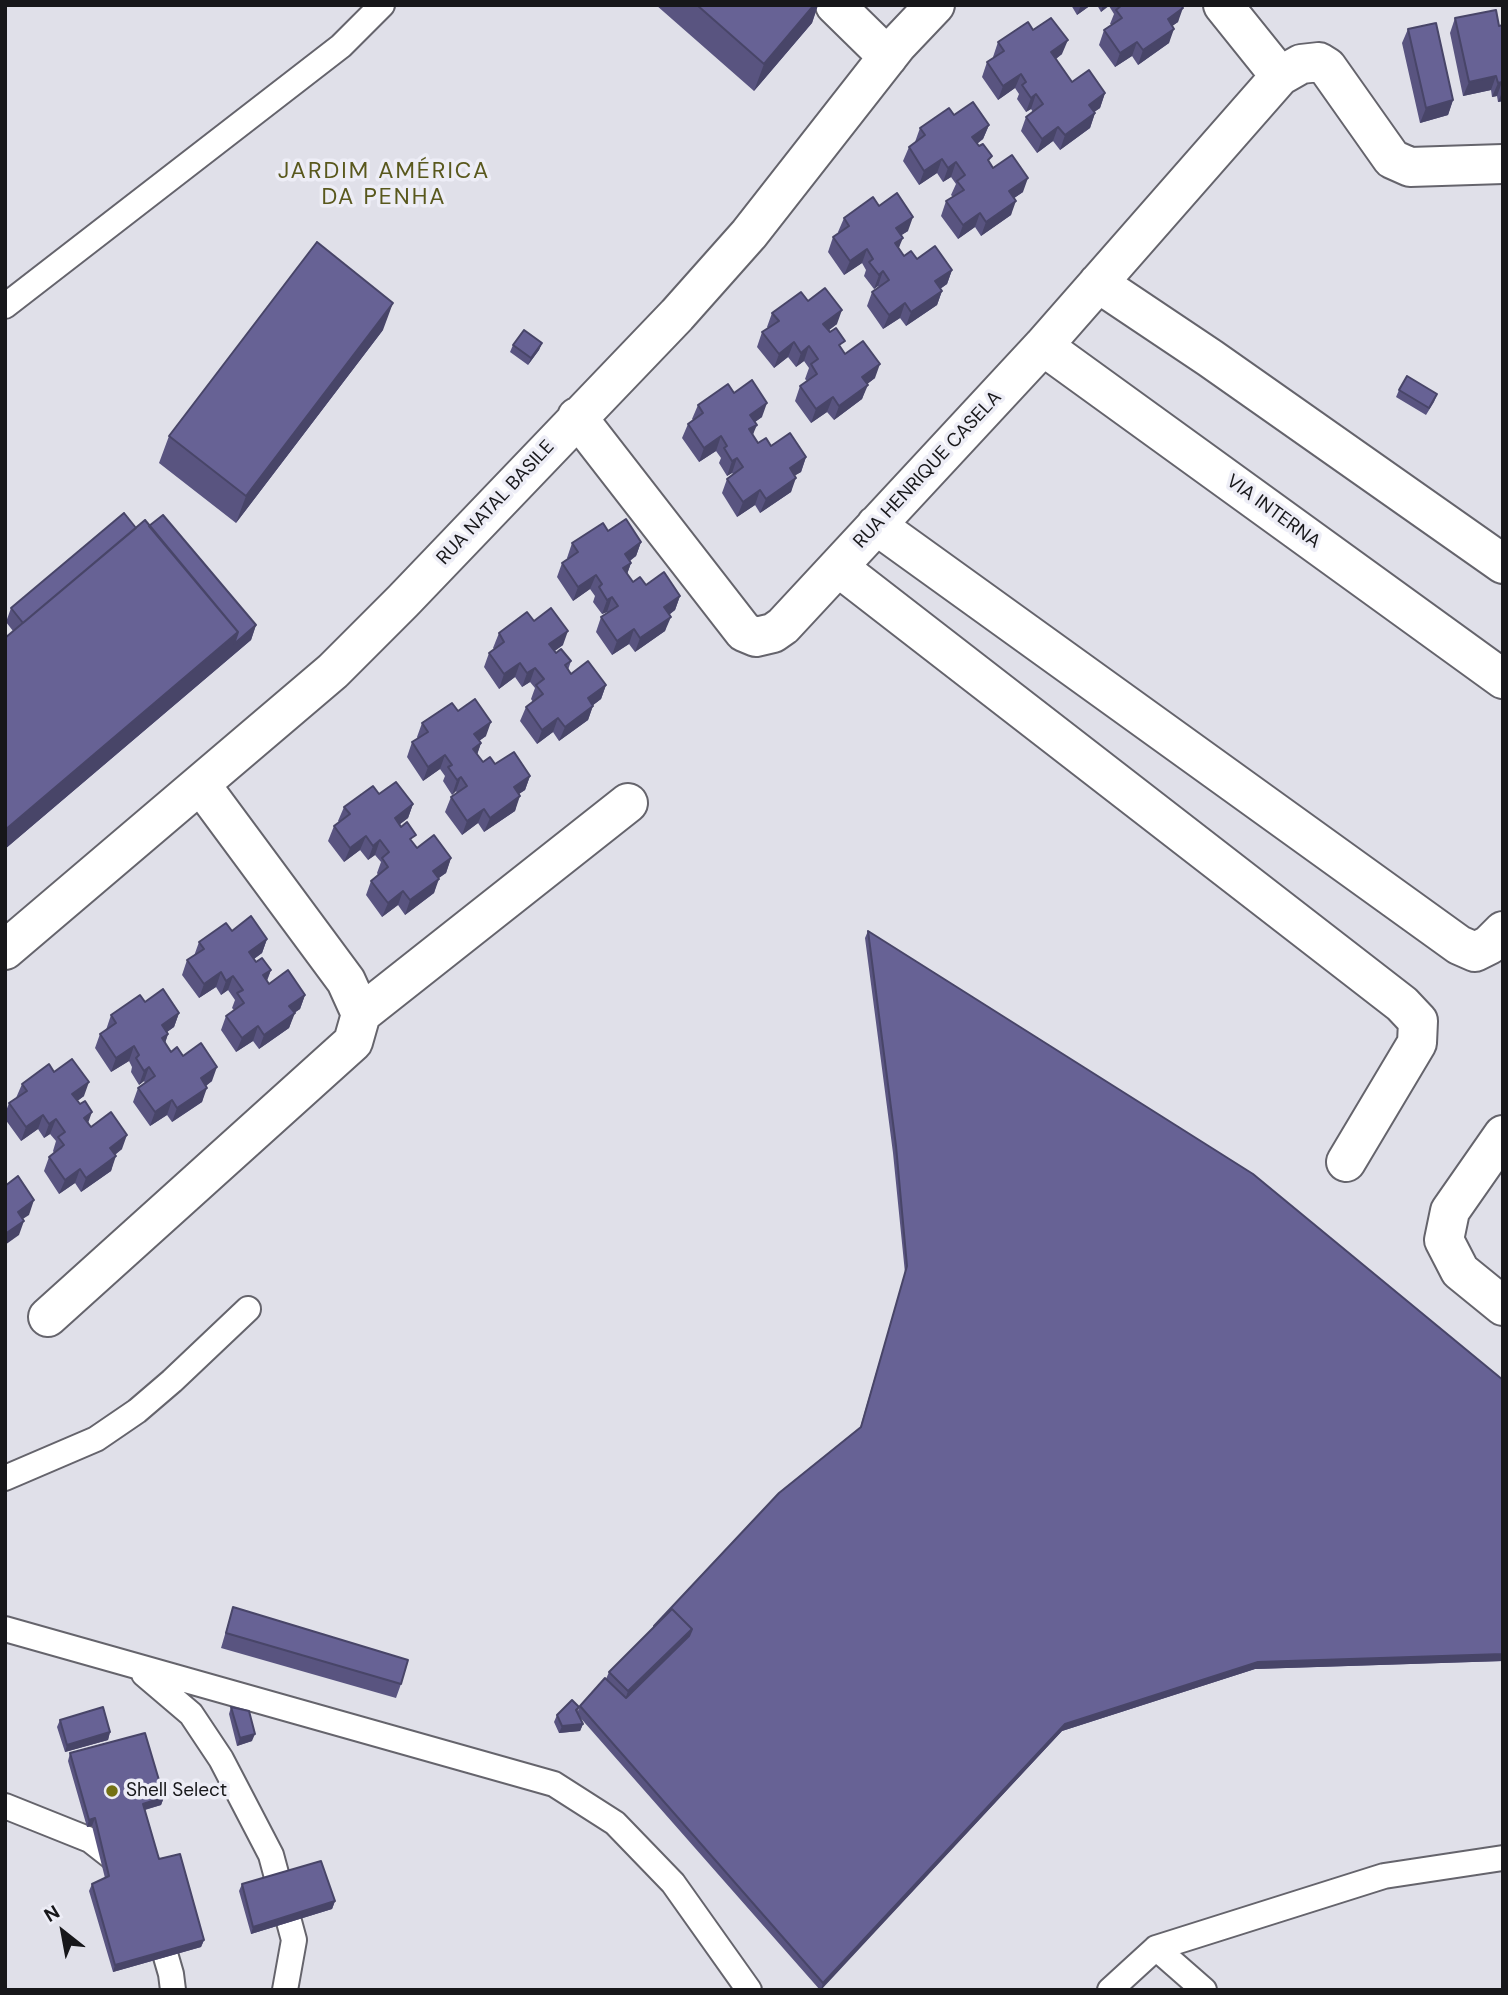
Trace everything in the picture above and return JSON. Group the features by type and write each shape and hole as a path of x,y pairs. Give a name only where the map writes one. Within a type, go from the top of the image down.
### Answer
{"street":[{"path":"835,5 888,57"},
{"name":"RUA NATAL BASILE","path":"5,950 333,671 412,592 677,315 749,234 888,57 935,5"},
{"path":"1223,5 1280,76 1301,64 1319,62 1327,67 1392,159 1410,167 1503,164"},
{"name":"RUA HENRIQUE CASELA","path":"577,417 744,632 757,637 773,633 783,626 1043,346 1280,76"},
{"path":"1098,283 1210,358 1503,564"},
{"name":"VIA INTERNA","path":"1043,346 1503,678"},
{"path":"876,525 1460,945 1475,952 1489,945 1503,931"},
{"path":"838,567 1402,1004 1418,1021 1417,1043 1346,1162"},
{"path":"201,785 346,981 361,1014"},
{"path":"48,1317 353,1042 361,1014 628,803"},
{"path":"1503,1135 1450,1210 1444,1240 1460,1270 1503,1306"}],"lane":[{"path":"5,306 341,46 382,5"},
{"path":"7,1476 96,1439 137,1411 248,1310"},
{"path":"5,1629 554,1784 615,1823 673,1883 750,1990"},
{"path":"137,1667 191,1714 221,1759 271,1855 295,1940 285,1990"},
{"path":"5,1806 90,1840 124,1867 143,1893 171,1974 173,1990"},
{"path":"1110,1990 1156,1948 1384,1876 1503,1858"},
{"path":"1156,1948 1204,1990"}],"building":[{"path":"697,5 814,5 764,64"},
{"path":"1122,5 1181,5 1183,8 1168,19 1174,29 1143,50 1137,42 1120,53 1104,30 1122,18 1116,10"},
{"path":"1496,10 1499,26 1503,25 1503,85 1502,82 1498,83 1496,76 1469,82 1455,18"},
{"path":"1051,18 1068,40 1051,52 1072,82 1089,70 1105,93 1089,105 1095,113 1065,135 1058,127 1042,139 1026,117 1043,104 1036,94 1031,98 1022,85 1026,82 1021,74 1003,86 987,62 1004,51 998,42 1028,22 1033,30"},
{"path":"1436,23 1453,100 1426,108 1408,29"},
{"path":"973,102 989,125 972,137 979,146 983,144 992,156 988,160 993,168 1012,155 1028,178 1009,191 1016,201 986,222 980,213 963,225 946,201 964,190 957,181 965,175 956,162 948,168 942,159 924,171 909,147 925,135 920,128 949,108 954,115"},
{"path":"897,193 913,217 896,228 903,238 895,243 904,256 911,251 917,259 935,246 952,270 935,281 942,291 911,312 905,303 889,315 872,292 889,280 883,271 879,275 869,262 873,259 867,249 850,261 833,237 849,226 844,218 873,197 879,206"},
{"path":"317,242 393,303 246,496 169,436"},
{"path":"825,288 842,310 823,324 830,332 836,328 845,341 839,345 845,354 863,341 880,364 862,377 868,385 839,406 833,397 816,409 800,386 817,374 811,364 818,359 809,346 801,353 794,342 779,354 762,332 779,321 772,313 801,292 808,301"},
{"path":"524,330 542,343 531,358 513,345"},
{"path":"1407,376 1437,394 1429,408 1399,390"},
{"path":"752,380 767,403 750,415 757,425 749,429 758,443 766,438 771,446 790,433 806,457 790,468 796,478 766,499 760,490 743,502 727,479 743,467 737,458 732,461 721,436 704,448 688,424 703,413 698,405 728,384 734,393"},
{"path":"124,513 136,528 23,623 11,608"},
{"path":"163,515 256,625 234,644 238,632 149,526"},
{"path":"626,519 641,542 625,554 631,563 623,568 633,582 640,577 646,585 664,572 680,596 664,607 671,617 640,638 634,629 617,641 601,617 618,606 612,597 607,600 596,575 578,587 562,563 578,552 572,543 603,523 608,531"},
{"path":"145,520 238,632 5,830 5,638"},
{"path":"551,608 568,631 549,644 556,653 561,649 571,661 565,665 571,674 588,661 606,685 588,698 593,706 565,727 558,718 542,730 526,707 543,694 536,685 544,679 535,668 527,673 520,663 504,674 489,653 504,642 499,633 527,612 534,621"},
{"path":"475,699 491,722 474,734 481,743 473,749 483,762 490,757 495,764 514,752 530,776 514,787 520,796 490,818 484,809 467,821 451,797 467,786 461,777 457,780 448,767 452,765 445,755 428,767 412,742 428,732 422,723 452,703 458,711"},
{"path":"396,782 413,804 395,818 401,827 407,822 416,835 410,839 417,848 434,835 451,858 433,871 439,879 410,900 403,891 388,903 371,881 388,867 382,858 389,852 380,840 373,846 366,836 350,848 334,826 350,814 344,807 373,786 379,794"},
{"path":"251,916 267,939 249,952 256,962 262,958 271,970 263,975 269,984 288,970 305,995 289,1006 295,1013 264,1035 258,1026 242,1038 226,1016 244,1003 237,993 243,990 233,976 226,981 221,972 204,984 187,960 204,949 199,942 226,923 232,931"},
{"path":"868,931 1253,1174 1503,1380 1503,1654 1258,1662 1065,1724 823,1983 580,1706 605,1678 626,1698 689,1636 692,1629 672,1609 654,1626 779,1493 861,1427 907,1266 896,1146"},
{"path":"163,989 179,1013 162,1025 168,1034 162,1038 171,1052 177,1047 183,1056 201,1043 217,1067 201,1078 207,1088 177,1108 172,1100 155,1112 138,1088 155,1076 149,1067 144,1071 136,1058 139,1055 134,1046 116,1058 100,1034 116,1023 111,1015 140,995 145,1002"},
{"path":"72,1059 89,1082 72,1094 80,1104 85,1101 92,1112 84,1118 91,1127 111,1112 127,1135 110,1148 116,1156 86,1178 80,1169 65,1180 49,1157 64,1145 58,1137 65,1132 56,1119 49,1124 43,1115 26,1127 9,1103 27,1091 22,1084 49,1064 54,1072"},
{"path":"18,1176 34,1200 18,1212 24,1221 5,1234 5,1186"},
{"path":"233,1607 408,1660 401,1684 226,1633"},
{"path":"672,1609 692,1629 628,1691 609,1672"},
{"path":"572,1700 579,1707 576,1710 583,1724 562,1726 557,1715"},
{"path":"103,1707 110,1732 67,1745 60,1720"},
{"path":"231,1707 249,1711 255,1734 240,1738"},
{"path":"145,1733 164,1797 143,1804 159,1859 180,1854 204,1940 115,1965 92,1884 109,1876 95,1818 89,1820 70,1753"},
{"path":"321,1861 335,1901 253,1927 242,1884"}],"place":[{"name":"Shell Select","path":"112,1791"}],"district":[{"name":"JARDIM AMÉRICA DA PENHA","path":"384,185"}]}
